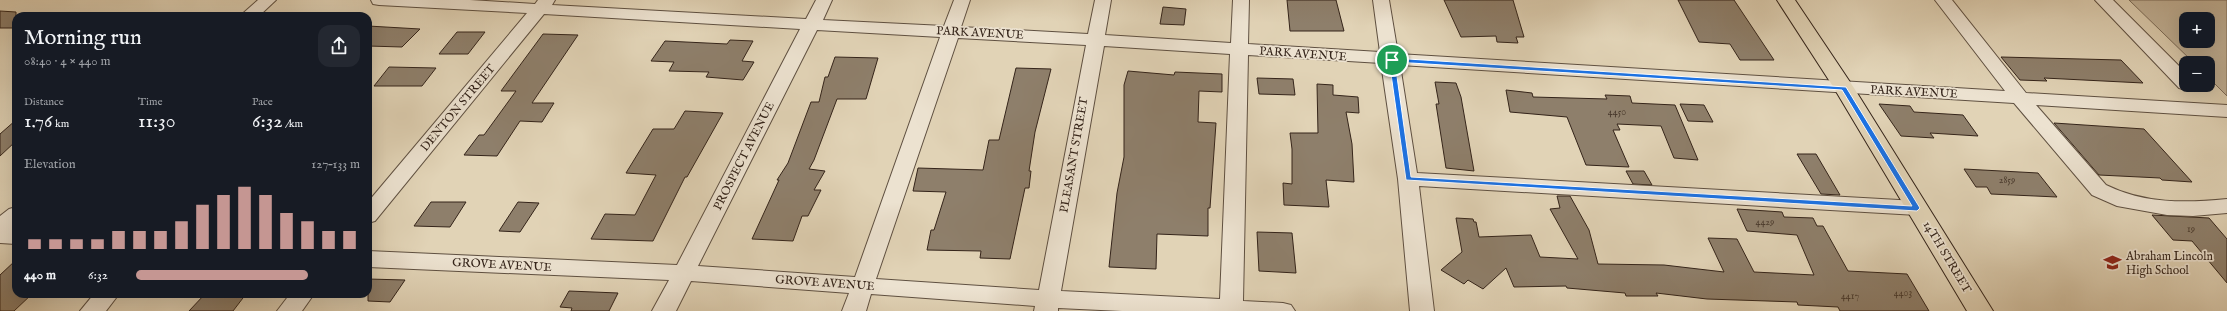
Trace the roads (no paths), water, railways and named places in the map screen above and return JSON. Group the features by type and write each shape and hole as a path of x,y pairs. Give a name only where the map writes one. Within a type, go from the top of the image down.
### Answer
{"main road":[{"name":"14TH STREET","path":"1786,0 1844,88 1980,311"}],"street":[{"path":"254,12 268,0"},
{"name":"PARK AVENUE","path":"379,0 544,4 812,23 1392,60 2219,110"},
{"name":"PROSPECT AVENUE","path":"664,311 824,0"},
{"path":"854,311 962,0"},
{"name":"PLEASANT STREET","path":"1048,305 1103,0"},
{"path":"1231,309 1241,0"},
{"path":"1381,0 1392,60 1408,179 1422,311"},
{"path":"1943,0 2020,98 2099,190 2105,194 2133,203 2167,208 2194,209 2227,206"},
{"path":"2104,0 2179,77"},
{"name":"DENTON STREET","path":"372,211 544,4"},
{"path":"2196,92 2219,110 2227,126"},
{"path":"1408,179 1917,208"},
{"path":"0,228 12,218"},
{"path":"0,236 12,237"},
{"name":"GROVE AVENUE","path":"372,259 684,273 863,285 1048,305 1283,311"},
{"path":"92,311 104,298"},
{"path":"289,311 300,298"}],"place":[{"name":"Abraham Lincoln High School","path":"2113,263"}]}
